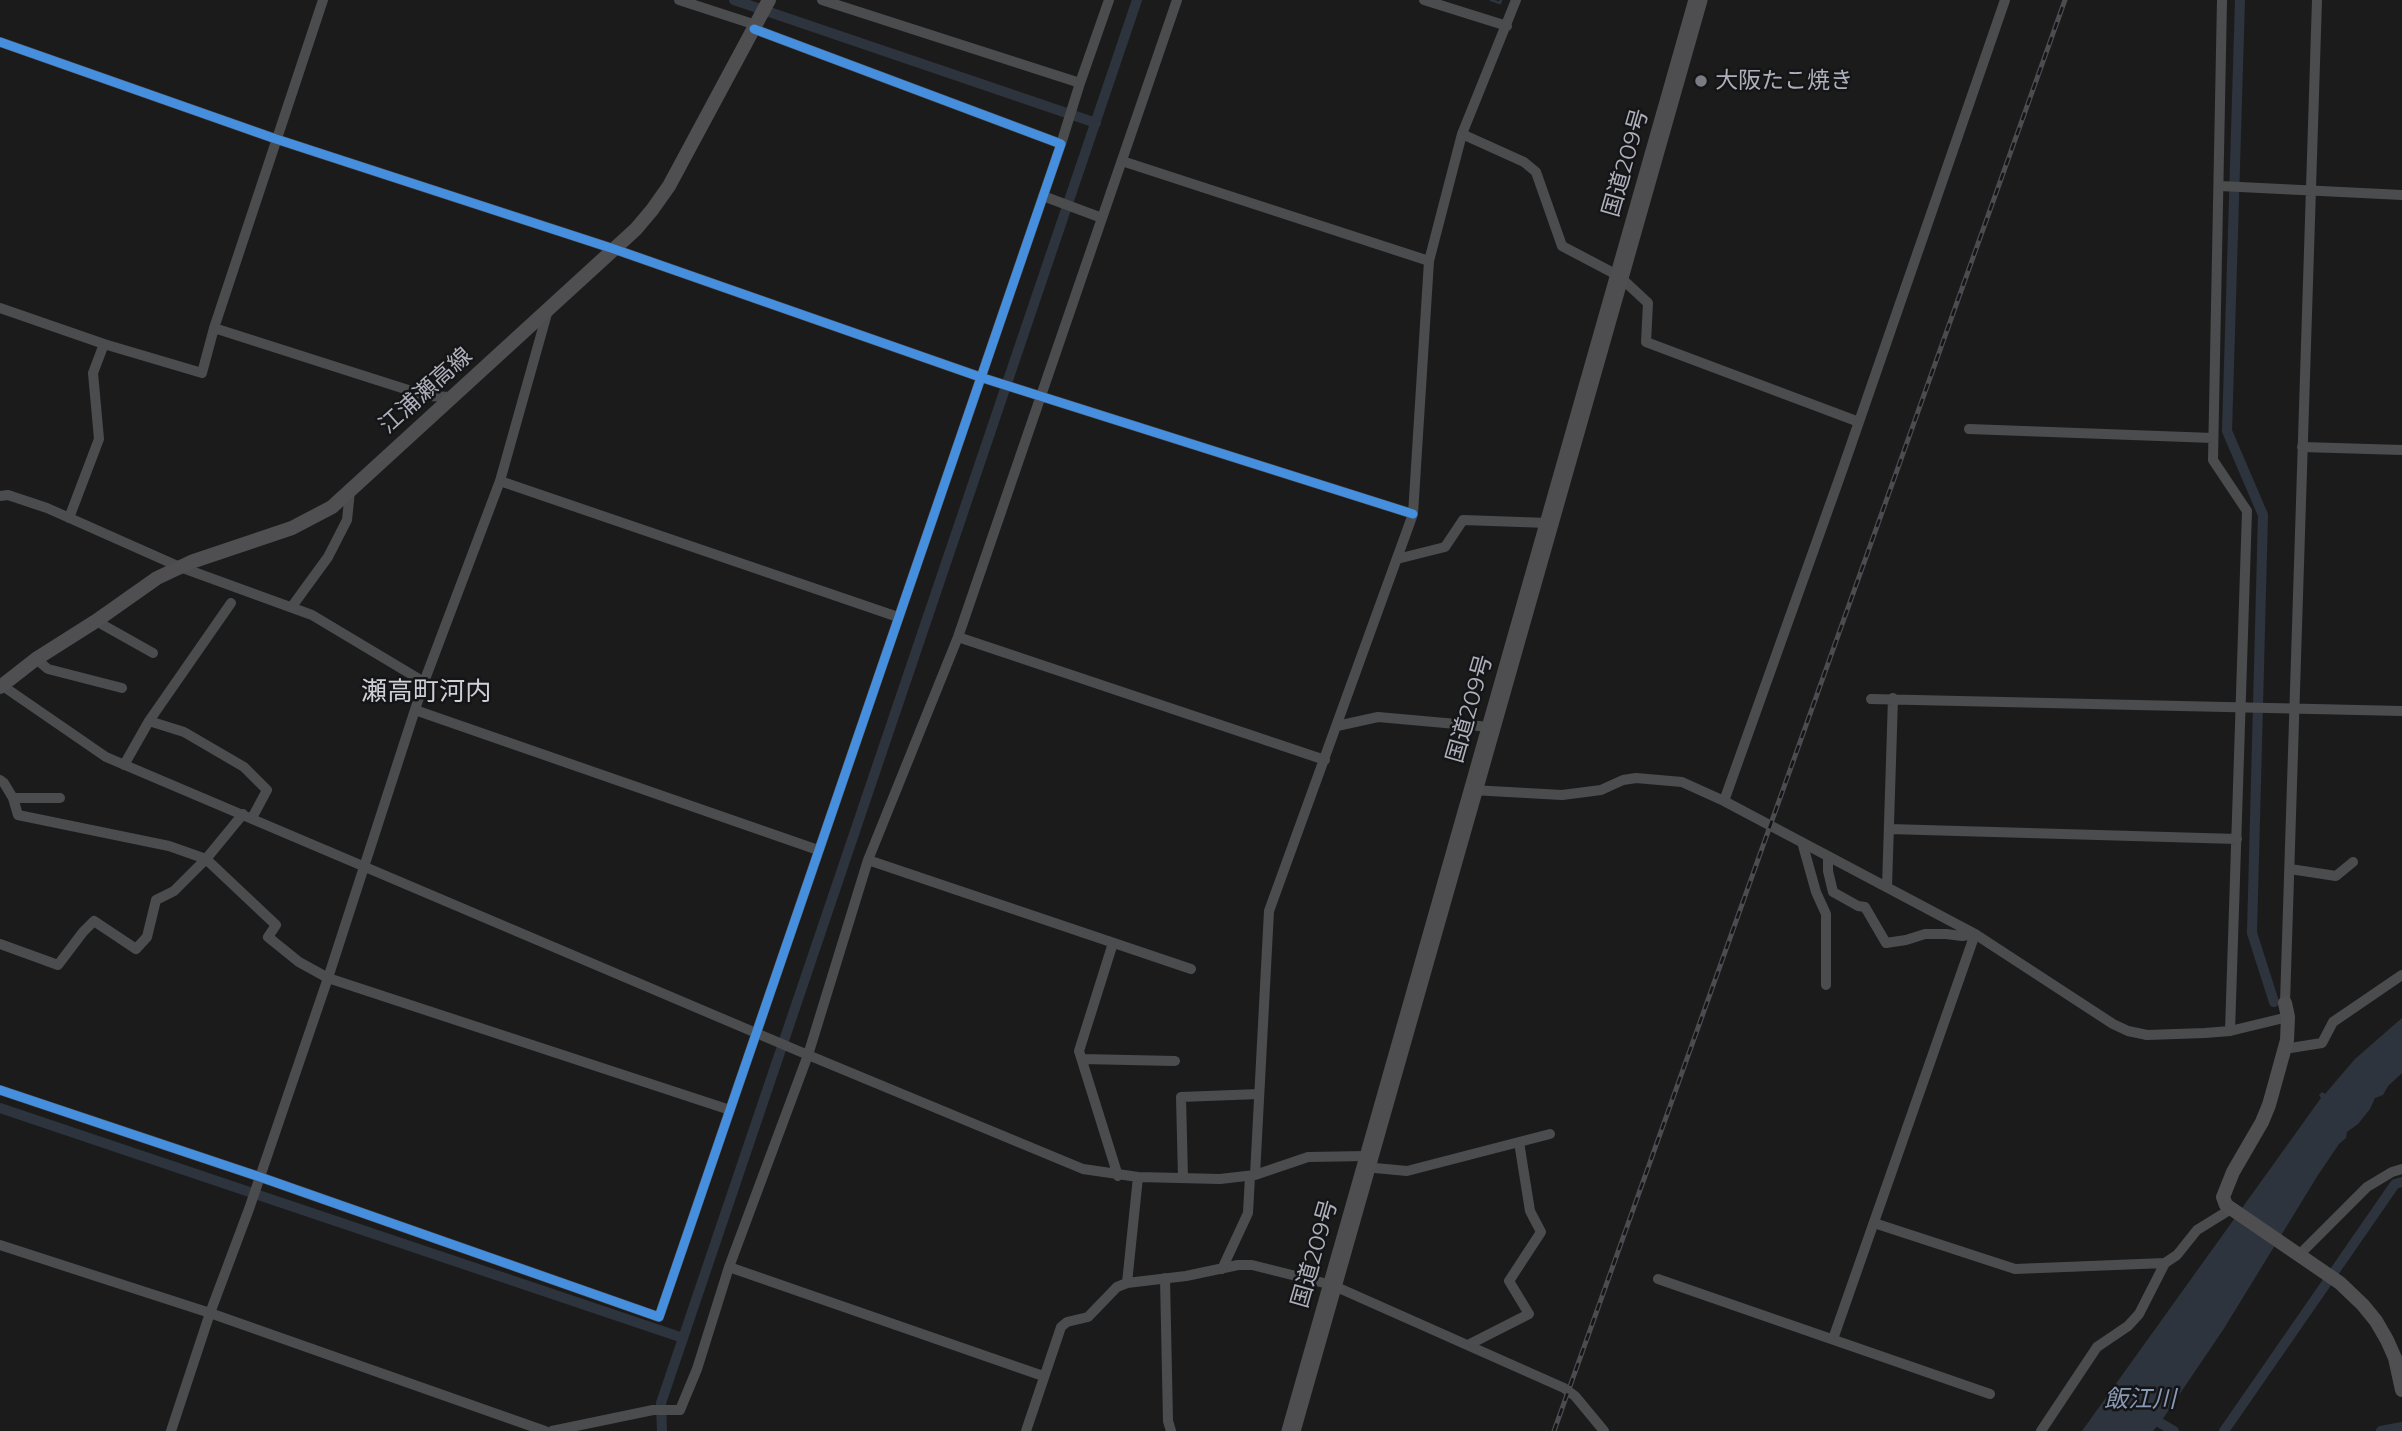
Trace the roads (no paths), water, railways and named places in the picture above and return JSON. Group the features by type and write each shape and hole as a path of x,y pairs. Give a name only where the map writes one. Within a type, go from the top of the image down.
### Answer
{"highway":[{"name":"国道209号","path":"1291,1431 1698,0"}],"main road":[{"name":"江浦瀬高線","path":"0,686 157,578 180,567 292,528 332,507 350,491 644,219 668,186 769,0"},
{"path":"2287,1010 2284,1049 2262,1122 2223,1197 2231,1209 2340,1283 2370,1313 2395,1358 2402,1390"}],"street":[{"path":"0,307 104,344 202,373 214,328 323,0"},
{"path":"679,0 1061,144"},
{"path":"822,0 1080,83"},
{"path":"0,1090 260,1177 659,1317 759,1034 818,850 1045,197 1109,0"},
{"path":"552,1431 653,1410 680,1410 697,1369 729,1267 808,1055 868,860 958,637 1099,217 1122,161 1177,0"},
{"path":"1424,0 1507,26"},
{"path":"1222,1269 1248,1213 1259,1094 1269,911 1413,514 1429,261 1462,134 1516,0"},
{"path":"1724,801 2006,0"},
{"path":"2222,0 2213,460 2247,511 2230,1031"},
{"path":"1472,790 1562,795 1601,790 1623,780 1636,778 1682,782 1724,801 1975,934 2113,1024 2128,1031 2147,1035 2172,1035 2230,1031 2287,1010 2317,0"},
{"path":"0,42 276,139 614,248 982,377 1413,514"},
{"path":"1462,134 1524,162 1536,172 1562,246 1619,276 1648,303 1646,342 1859,422"},
{"path":"1122,161 1429,261"},
{"path":"2220,186 2402,195"},
{"path":"1045,197 1099,217"},
{"path":"170,1431 328,978 424,682 500,481 549,308"},
{"path":"214,328 427,396 453,397"},
{"path":"69,518 99,439 93,373 104,344"},
{"path":"1969,429 2213,438"},
{"path":"2302,447 2402,450"},
{"path":"500,481 898,617"},
{"path":"295,609 293,605 328,557 348,520 350,491"},
{"path":"0,496 8,495 47,508 180,567 312,615 424,682"},
{"path":"1397,559 1445,547 1463,520 1548,523"},
{"path":"124,765 149,721 231,603"},
{"path":"96,621 153,653"},
{"path":"958,637 1325,760"},
{"path":"36,659 48,669 121,688"},
{"path":"0,686 106,757 1083,1169 1118,1176 1220,1179 1252,1175 1308,1157 1366,1162 1407,1171 1550,1134"},
{"path":"1887,887 1894,698"},
{"path":"1871,699 2402,711"},
{"path":"415,710 818,850"},
{"path":"1337,726 1378,717 1490,727"},
{"path":"0,944 58,965 94,921 136,949 148,937 156,900 174,891 247,816 267,790 244,767 184,733 149,721"},
{"path":"0,780 13,798 18,815 169,846 206,859 276,925 268,937 299,962 328,978 730,1110"},
{"path":"13,798 60,798"},
{"path":"1889,829 2237,839"},
{"path":"1802,842 1816,892 1826,914 1826,985"},
{"path":"1828,856 1833,892 1865,907 1886,943 1925,934 1975,934"},
{"path":"868,860 1191,970"},
{"path":"2290,869 2336,876 2353,862"},
{"path":"1833,1339 1975,934"},
{"path":"1113,943 1079,1051 1118,1176"},
{"path":"2284,1049 2322,1043 2333,1022 2402,975"},
{"path":"1082,1059 1175,1061"},
{"path":"1183,1178 1181,1097 1259,1094"},
{"path":"1468,1345 1529,1314 1508,1281 1541,1232 1530,1211 1519,1142"},
{"path":"2295,1253 2367,1187 2402,1169"},
{"path":"1127,1283 1138,1177"},
{"path":"2041,1431 2097,1347 2139,1314 2165,1263 2177,1255 2197,1230 2231,1209"},
{"path":"1874,1223 2015,1269 2165,1263"},
{"path":"0,1245 210,1313 545,1431"},
{"path":"1026,1431 1061,1327 1067,1322 1088,1317 1117,1287 1127,1283 1252,1265 1332,1285 1564,1388 1575,1396 1604,1431"},
{"path":"729,1267 1043,1376"},
{"path":"1165,1278 1168,1421 1171,1431"},
{"path":"1658,1279 1990,1394"}],"water":[{"name":"飯江川","path":"2402,1018 2402,1073 2383,1095 2375,1098 2358,1124 2347,1132 2346,1138 2318,1175 2223,1330 2162,1420 2153,1431 2082,1431 2321,1098 2319,1095 2322,1092 2325,1094 2355,1059"}],"waterway":[{"path":"734,0 1096,123"},
{"path":"662,1431 661,1403 1137,0"},
{"path":"1491,0 1500,3 1501,0"},
{"path":"2240,0 2227,431 2263,515 2252,933 2274,1002"},
{"path":"0,1108 683,1338"},
{"path":"2224,1431 2395,1184 2402,1182"},
{"path":"2150,1417 2174,1431"},
{"path":"2381,1431 2402,1427"}],"railway":[{"path":"1554,1431 2065,0"}],"place":[{"name":"大阪たこ焼き","path":"1701,81"}],"district":[{"name":"瀬高町河内","path":"426,692"}]}
